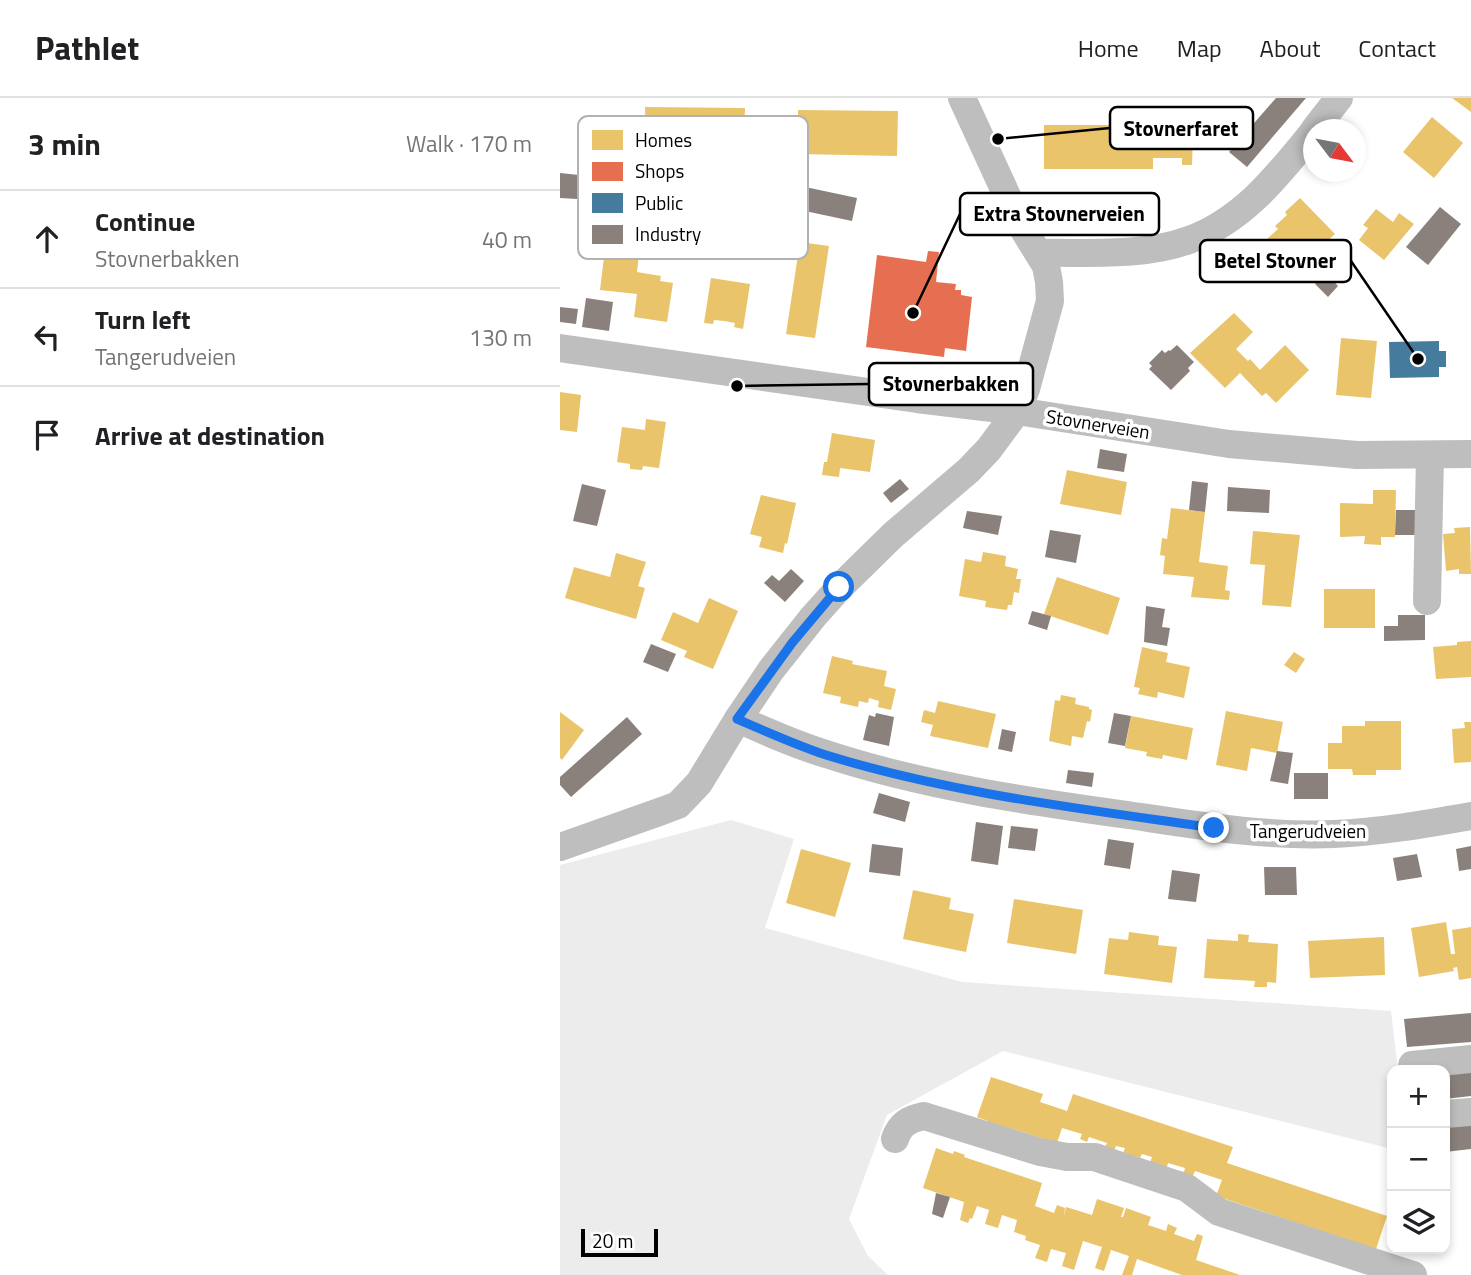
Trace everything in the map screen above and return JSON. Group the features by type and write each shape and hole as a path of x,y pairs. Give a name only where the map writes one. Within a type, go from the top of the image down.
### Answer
{"street":[{"path":"560,847 678,805 699,783 737,719 792,643 839,587 893,535 969,470 989,449 1017,411 1026,389 1049,301 1049,282 1046,266 1019,222 962,98"},
{"path":"1323,119 1339,98"},
{"path":"1039,253 1137,250 1189,240 1232,217 1255,199 1278,177 1303,144"},
{"name":"Stovnerveien","path":"560,348 1017,411 1229,444 1357,455 1471,454"},
{"path":"1427,601 1430,456"},
{"name":"Tangerudveien","path":"737,719 828,755 946,786 1214,828 1259,833 1335,834 1410,827 1471,816"},
{"path":"1412,1065 1471,1059"},
{"path":"1450,1114 1471,1112"},
{"path":"895,1139 904,1123 924,1116 1040,1152 1067,1157 1095,1157 1187,1188 1219,1212 1413,1275"}],"shaded area":[{"path":"731,820 794,839 765,928 962,982 1391,1011 1397,1065 1387,1065 1387,1148 1003,1051 887,1115 849,1219 868,1256 888,1275 560,1275 560,865"}],"building: Homes":[{"path":"1452,98 1471,98 1471,112"},
{"path":"645,107 745,108 745,116 645,116"},
{"path":"798,110 898,111 897,156 808,154 808,116 798,116"},
{"path":"1432,117 1463,143 1434,178 1403,152"},
{"path":"1044,125 1198,127 1197,135 1193,135 1192,165 1182,165 1182,158 1153,158 1153,169 1044,169"},
{"path":"1300,198 1335,234 1307,260 1291,243 1281,254 1267,239 1278,229 1275,226 1287,215 1285,212"},
{"path":"1376,209 1393,222 1399,213 1414,224 1384,260 1359,240 1368,228 1363,225"},
{"path":"808,243 829,246 815,338 786,334 797,259 808,259"},
{"path":"604,259 638,259 637,272 661,276 660,281 673,283 667,322 634,317 637,294 600,290"},
{"path":"711,278 750,284 743,329 734,327 735,323 724,321 704,323"},
{"path":"1234,313 1253,332 1236,349 1248,361 1250,359 1260,370 1285,345 1309,370 1276,403 1266,393 1262,396 1240,373 1225,388 1190,353"},
{"path":"1341,338 1377,341 1371,398 1336,395"},
{"path":"560,392 581,395 577,432 560,430"},
{"path":"646,419 666,422 659,468 643,466 642,470 630,469 630,464 617,462 622,427 645,430"},
{"path":"832,433 875,440 870,472 840,468 839,477 822,475"},
{"path":"1067,470 1127,482 1121,515 1060,504"},
{"path":"1373,490 1396,490 1395,537 1381,537 1381,545 1364,544 1365,536 1340,537 1340,503 1373,504"},
{"path":"761,495 796,503 783,553 759,547 762,537 750,534"},
{"path":"1171,508 1205,512 1199,562 1228,566 1225,590 1230,591 1229,600 1191,597 1194,577 1163,574 1165,556 1160,555 1162,538 1167,539"},
{"path":"1470,527 1471,574 1459,574 1459,569 1446,571 1443,534 1455,533 1454,528"},
{"path":"1253,531 1300,535 1291,607 1262,605 1265,565 1250,564"},
{"path":"983,552 1006,556 1005,566 1018,569 1016,579 1021,579 1019,593 1014,592 1012,605 1008,605 1007,610 985,607 986,601 959,596 965,559 981,562"},
{"path":"616,553 646,562 638,586 645,588 636,619 565,598 574,567 610,577"},
{"path":"1057,577 1120,598 1108,635 1044,614"},
{"path":"1324,589 1375,589 1375,628 1324,628"},
{"path":"709,598 738,611 713,669 684,657 687,651 661,640 673,612 698,623"},
{"path":"1471,641 1471,677 1436,679 1433,647"},
{"path":"1142,647 1168,653 1166,662 1190,667 1184,698 1158,692 1157,698 1138,694 1140,688 1134,687"},
{"path":"1294,652 1305,659 1296,673 1284,665"},
{"path":"832,656 853,661 852,664 887,671 884,686 896,689 891,710 878,707 879,701 869,698 868,703 859,701 858,707 840,703 841,697 823,693"},
{"path":"1061,695 1076,698 1075,704 1092,710 1083,738 1072,736 1071,746 1049,741 1055,700 1060,701"},
{"path":"938,701 996,714 988,748 930,736 933,725 921,722 924,710 935,713"},
{"path":"1226,711 1283,722 1277,753 1251,748 1247,771 1216,765"},
{"path":"560,712 584,730 562,760 560,758"},
{"path":"1131,716 1193,728 1187,760 1163,755 1162,759 1146,756 1147,752 1125,748"},
{"path":"1365,721 1401,721 1401,770 1376,770 1376,775 1353,775 1352,769 1328,769 1328,743 1342,743 1342,726 1365,726"},
{"path":"1464,722 1471,722 1471,762 1454,763 1452,729 1465,728"},
{"path":"801,849 851,863 835,917 786,903"},
{"path":"913,890 951,898 949,909 974,914 966,952 903,939"},
{"path":"1014,899 1083,910 1076,954 1007,943"},
{"path":"1446,922 1451,954 1455,954 1452,930 1471,927 1471,978 1459,980 1457,967 1453,968 1454,971 1419,977 1411,928"},
{"path":"1129,932 1159,936 1158,945 1177,947 1172,983 1104,974 1109,938 1128,940"},
{"path":"1238,934 1249,935 1248,942 1278,944 1276,983 1267,982 1267,987 1254,987 1255,981 1204,978 1207,939 1238,941"},
{"path":"1384,937 1385,975 1310,978 1308,941"},
{"path":"991,1077 1043,1094 1040,1102 1067,1111 1073,1094 1233,1147 1227,1163 1387,1216 1376,1249 1216,1196 1222,1180 1195,1171 1191,1181 1180,1171 1184,1172 1185,1168 1168,1163 1167,1167 1148,1168 1152,1157 1142,1154 1140,1158 1135,1156 1121,1159 1125,1148 1116,1146 1112,1156 1105,1147 1107,1143 1089,1137 1087,1142 1080,1139 1082,1134 1062,1128 1057,1143 1003,1126 1001,1132 986,1127 988,1121 977,1117"},
{"path":"936,1148 953,1154 954,1151 965,1155 964,1157 1042,1183 1035,1206 1054,1213 1057,1205 1065,1208 1064,1216 1066,1207 1092,1215 1097,1199 1124,1208 1121,1217 1126,1208 1151,1217 1148,1225 1166,1231 1168,1224 1177,1228 1174,1234 1194,1241 1197,1234 1203,1236 1196,1260 1240,1275 1182,1275 1137,1259 1132,1275 1122,1275 1129,1256 1111,1250 1104,1271 1095,1268 1102,1247 1083,1241 1074,1270 1062,1266 1066,1253 1051,1249 1047,1262 1035,1258 1040,1245 1025,1240 1026,1236 1014,1232 1017,1220 1002,1215 998,1228 985,1224 989,1210 977,1206 968,1223 960,1220 964,1202 923,1188"}],"building: Shops":[{"path":"928,251 939,252 936,282 956,284 955,290 961,290 961,295 972,297 966,351 945,348 944,357 866,347 877,255 926,262"}],"building: Public":[{"path":"1439,341 1439,351 1446,351 1446,367 1439,367 1439,377 1390,378 1389,342"}],"building: Industry":[{"path":"1276,98 1306,98 1247,167 1229,152"},
{"path":"560,173 578,175 577,199 560,198"},
{"path":"808,188 857,198 852,221 808,212"},
{"path":"1440,207 1461,224 1428,265 1406,247"},
{"path":"1326,273 1338,286 1328,297 1315,284"},
{"path":"586,298 613,302 609,331 582,327"},
{"path":"560,307 578,309 576,324 560,322"},
{"path":"1177,345 1194,362 1188,368 1190,371 1171,390 1149,369 1152,366 1149,363 1162,350 1165,353"},
{"path":"1100,449 1127,454 1124,472 1097,468"},
{"path":"900,479 909,489 891,503 883,493"},
{"path":"1192,481 1208,483 1205,512 1189,510"},
{"path":"582,484 606,490 597,526 573,521"},
{"path":"1228,487 1270,490 1269,513 1227,511"},
{"path":"1396,510 1417,510 1416,535 1395,535"},
{"path":"967,511 1002,516 998,535 963,528"},
{"path":"1050,530 1081,535 1076,563 1045,557"},
{"path":"791,569 804,581 785,602 764,583 772,575 779,581"},
{"path":"1146,606 1165,609 1162,627 1170,628 1167,646 1144,642"},
{"path":"1032,611 1051,616 1047,630 1028,624"},
{"path":"1398,615 1425,615 1425,640 1384,641 1384,626 1398,626"},
{"path":"651,644 676,654 668,672 643,662"},
{"path":"876,713 894,717 889,746 863,740 869,715 875,717"},
{"path":"1114,713 1131,716 1125,746 1108,743"},
{"path":"627,717 642,734 571,797 560,785 560,777"},
{"path":"1002,729 1016,732 1012,752 998,749"},
{"path":"1277,751 1293,753 1288,784 1270,781"},
{"path":"1068,770 1094,773 1092,787 1066,783"},
{"path":"1294,773 1328,773 1328,799 1294,799"},
{"path":"879,793 910,802 905,822 873,813"},
{"path":"976,822 1003,826 998,865 971,861"},
{"path":"1011,826 1038,829 1035,851 1008,848"},
{"path":"1108,839 1134,843 1130,869 1104,865"},
{"path":"872,844 903,848 900,876 869,872"},
{"path":"1471,846 1471,869 1459,871 1456,849"},
{"path":"1417,854 1422,877 1397,881 1393,858"},
{"path":"1264,867 1296,867 1297,895 1265,895"},
{"path":"1172,870 1200,874 1196,902 1168,899"},
{"path":"1471,1013 1471,1042 1407,1047 1404,1019"},
{"path":"1471,1069 1471,1096 1450,1098 1450,1071"},
{"path":"1471,1121 1471,1149 1450,1151 1450,1123"},
{"path":"936,1193 950,1197 943,1218 932,1214"}],"place":[{"name":"Stovnerfaret","path":"998,139"},
{"name":"Extra Stovnerveien","path":"913,313"},
{"name":"Betel Stovner","path":"1418,359"},
{"name":"Stovnerbakken","path":"737,386"}],"route":[{"path":"839,587 792,643 737,719 828,755 946,786 1214,828"}]}
